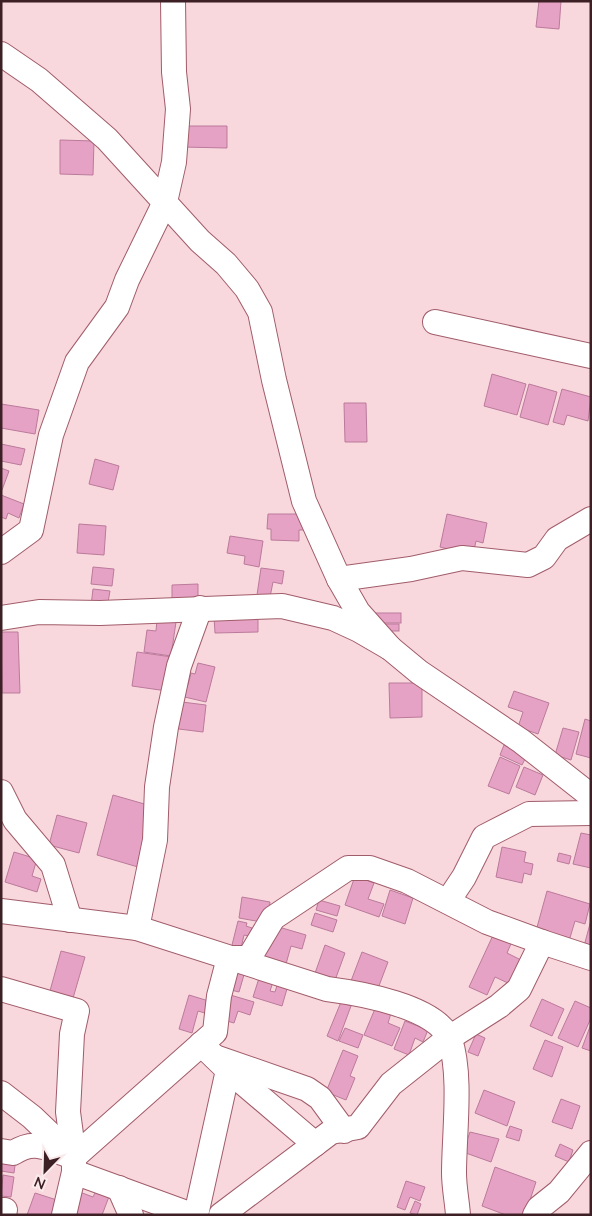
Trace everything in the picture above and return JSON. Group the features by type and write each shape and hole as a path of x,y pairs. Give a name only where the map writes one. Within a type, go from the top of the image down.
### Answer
{"street":[{"path":"1,552 31,530 52,434 77,362 117,307 127,280 165,202 174,162 178,109 174,72 173,1"},
{"path":"1,54 38,80 107,139 200,240 226,264 247,289 260,312 274,380 300,487 339,580 358,612 390,648 419,672 521,740 591,796"},
{"path":"435,322 591,356"},
{"path":"339,580 411,569 462,558 528,565 544,557 557,539 591,520"},
{"path":"1,618 39,612 100,613 282,606 310,611 333,618 390,648"},
{"path":"137,928 155,840 157,787 166,727 179,666 200,608"},
{"path":"1,792 15,820 53,865 70,920"},
{"path":"448,901 464,877 484,837 529,814 591,814"},
{"path":"230,958 249,958 273,918 348,868 370,868 407,881 488,922 591,958"},
{"path":"1,911 137,928 326,989 359,993 396,1003 432,1019 449,1038 456,1081 454,1176 458,1215"},
{"path":"221,1215 331,1132 358,1127 391,1084 449,1038 499,1006 519,989 542,942"},
{"path":"196,1215 215,1057 218,996 230,958"},
{"path":"1,989 77,1011 72,1034 68,1112 74,1165 64,1215"},
{"path":"215,1057 307,1089 320,1098 344,1131"},
{"path":"215,1057 315,1144"},
{"path":"74,1165 215,1057"},
{"path":"285,1166 307,1089"},
{"path":"1,1093 32,1117 74,1165"},
{"path":"1,1151 13,1153 23,1146 33,1144 119,1188 192,1215"},
{"path":"535,1215 539,1208 559,1192 591,1153"},
{"path":"119,1188 131,1215"}],"building":[{"path":"539,1 561,1 559,29 536,27"},
{"path":"182,126 227,126 227,148 182,147"},
{"path":"60,140 94,141 93,175 60,174"},
{"path":"492,374 526,384 517,415 484,406"},
{"path":"529,384 557,392 548,425 520,417"},
{"path":"562,389 591,397 588,421 567,415 564,425 553,422"},
{"path":"344,403 366,403 367,442 345,442"},
{"path":"1,404 39,410 35,434 1,428"},
{"path":"1,444 25,449 21,465 1,461"},
{"path":"95,459 119,466 113,490 89,484"},
{"path":"1,468 9,471 2,490 1,490"},
{"path":"1,495 24,504 19,518 8,513 6,519 1,517"},
{"path":"268,514 304,514 304,530 299,530 299,541 271,540 271,529 267,529"},
{"path":"447,514 487,523 483,543 476,541 473,555 440,547"},
{"path":"79,524 106,526 104,555 77,553"},
{"path":"230,536 263,541 259,567 244,564 245,556 227,553"},
{"path":"93,567 114,569 112,586 91,584"},
{"path":"261,568 284,571 282,584 273,582 270,597 257,595"},
{"path":"198,584 198,600 172,601 172,585"},
{"path":"93,589 110,591 107,608 91,606"},
{"path":"374,613 401,613 401,623 374,623"},
{"path":"258,616 258,632 215,633 214,617"},
{"path":"157,619 176,622 171,656 144,652 147,630 156,631"},
{"path":"378,624 399,624 399,631 378,631"},
{"path":"1,632 18,632 20,693 2,693"},
{"path":"137,652 172,657 167,691 132,686"},
{"path":"198,663 215,667 206,702 176,695 179,682 188,685 191,673 195,674"},
{"path":"389,683 422,683 422,717 390,718"},
{"path":"514,691 549,703 538,734 518,727 523,712 508,707"},
{"path":"174,701 206,705 203,732 171,728"},
{"path":"585,719 591,721 591,758 576,754"},
{"path":"563,728 579,732 571,760 555,755"},
{"path":"504,745 527,755 522,765 500,755"},
{"path":"500,757 520,766 509,794 488,786"},
{"path":"524,767 543,775 535,795 516,787"},
{"path":"113,795 155,807 138,867 97,855"},
{"path":"57,815 87,823 79,853 49,845"},
{"path":"581,833 591,835 591,868 573,864"},
{"path":"502,847 526,852 524,862 533,864 531,875 524,873 522,883 496,877"},
{"path":"14,852 37,859 32,876 41,879 37,892 5,882"},
{"path":"559,853 571,856 569,864 557,861"},
{"path":"355,876 374,883 368,899 384,904 379,917 345,905"},
{"path":"390,890 413,898 405,924 382,916"},
{"path":"547,891 590,904 585,924 575,921 569,941 536,931"},
{"path":"242,897 270,902 267,923 239,918"},
{"path":"319,900 340,906 337,916 316,910"},
{"path":"315,913 337,920 333,932 311,925"},
{"path":"591,920 591,952 583,950"},
{"path":"238,921 247,923 246,926 252,928 249,936 244,935 241,948 232,945"},
{"path":"272,925 306,935 302,949 291,946 286,964 263,957"},
{"path":"495,931 513,939 507,953 521,960 510,984 495,977 487,995 469,987"},
{"path":"325,945 345,953 334,983 314,976"},
{"path":"61,951 85,957 71,1005 48,998"},
{"path":"362,952 388,962 377,991 351,981"},
{"path":"234,965 246,968 239,992 227,989"},
{"path":"260,975 274,979 270,991 275,992 279,979 289,982 282,1006 253,997"},
{"path":"227,994 254,1002 250,1015 238,1011 234,1023 220,1019"},
{"path":"189,995 212,1002 208,1014 198,1011 192,1033 179,1029"},
{"path":"542,999 564,1009 552,1036 530,1026"},
{"path":"575,1001 591,1008 591,1018 578,1047 558,1038"},
{"path":"341,1002 351,1006 338,1041 327,1036"},
{"path":"377,1004 392,1010 388,1023 400,1028 392,1046 364,1035"},
{"path":"405,1021 428,1030 423,1042 415,1038 409,1055 394,1049"},
{"path":"591,1024 591,1051 582,1048"},
{"path":"345,1028 363,1035 358,1048 339,1041"},
{"path":"476,1034 485,1038 478,1056 468,1052"},
{"path":"545,1040 563,1047 552,1077 533,1069"},
{"path":"343,1050 358,1056 350,1076 355,1078 346,1100 326,1092"},
{"path":"484,1090 515,1102 507,1126 475,1113"},
{"path":"561,1099 580,1106 572,1129 552,1122"},
{"path":"510,1126 522,1130 519,1141 506,1137"},
{"path":"470,1132 499,1139 491,1162 463,1152"},
{"path":"560,1144 573,1150 569,1162 555,1156"},
{"path":"1,1156 16,1158 14,1173 1,1171"},
{"path":"495,1167 536,1182 525,1215 506,1215 482,1206"},
{"path":"3,1175 14,1177 11,1197 1,1196"},
{"path":"406,1181 425,1187 420,1201 410,1197 405,1210 397,1207"},
{"path":"97,1189 110,1194 102,1215 68,1215 77,1191 93,1197"},
{"path":"35,1193 60,1201 55,1215 27,1215"},
{"path":"415,1201 421,1204 417,1215 410,1213"}]}
